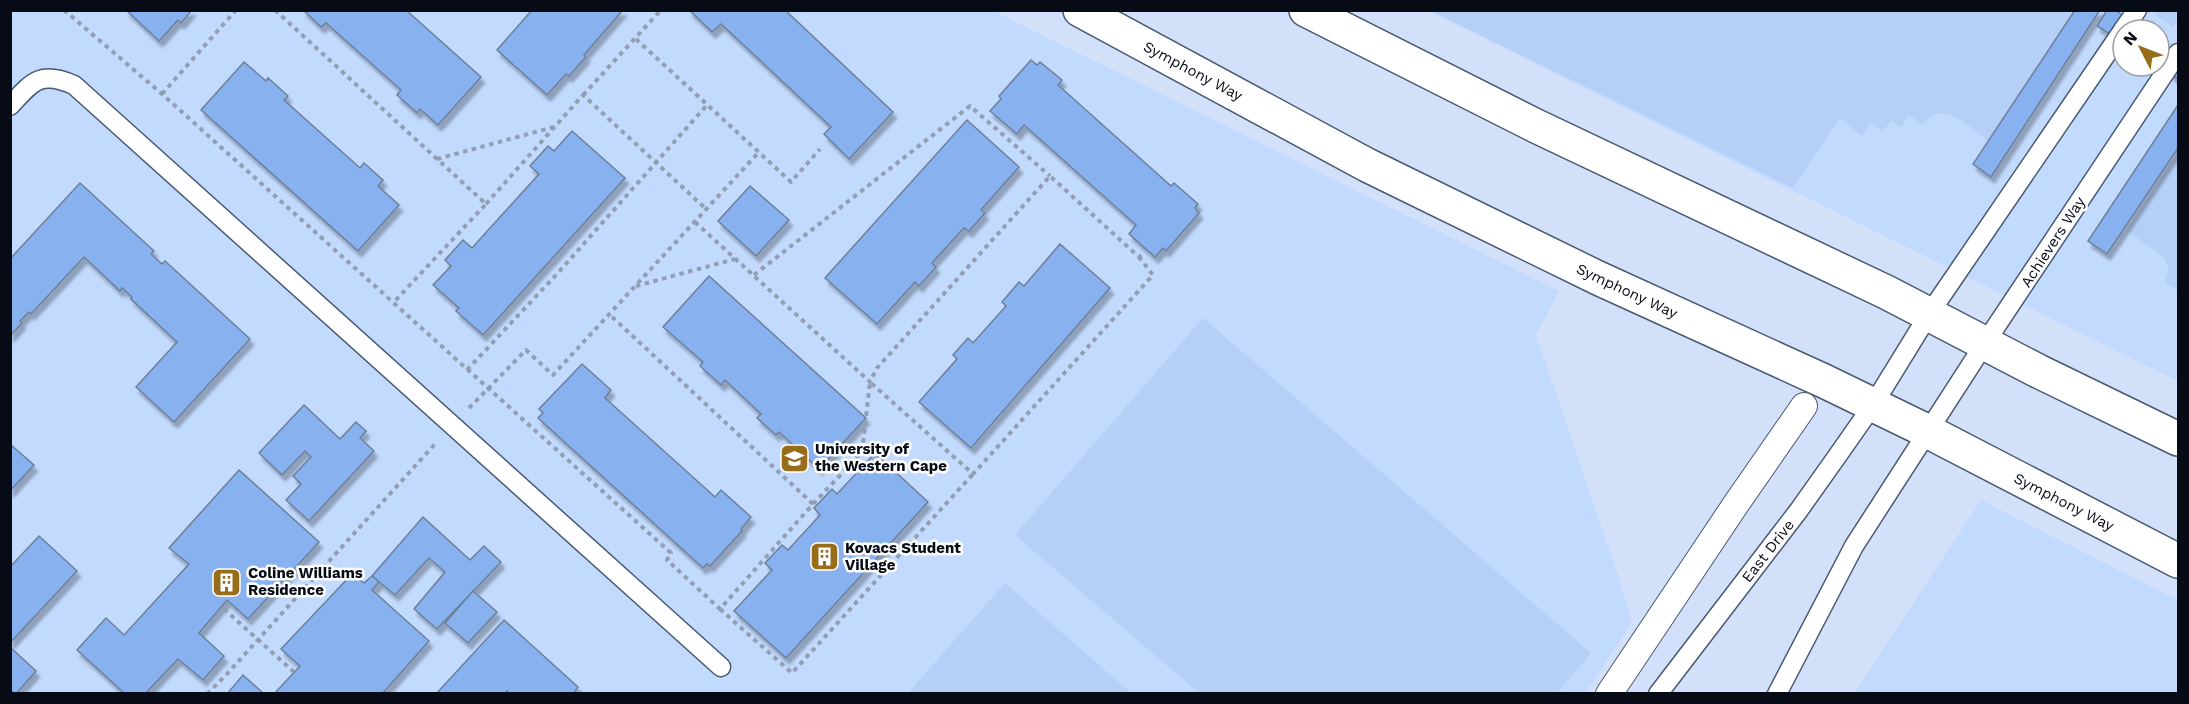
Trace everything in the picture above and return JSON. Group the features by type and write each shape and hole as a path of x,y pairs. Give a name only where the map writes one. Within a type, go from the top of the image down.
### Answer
{"main road":[{"name":"Symphony Way","path":"1080,10 1378,170 1598,278 1929,432 2178,561"},
{"path":"1306,10 1536,126 1929,314 2038,371 2178,439"}],"street":[{"path":"1610,693 1804,406"}],"lane":[{"path":"1873,405 1929,314 2111,48"},
{"name":"Achievers Way","path":"1929,432 1985,343 2178,53"},
{"path":"10,106 30,85 43,78 57,78 74,85 721,667"},
{"name":"East Drive","path":"1658,693 1800,510 1873,405"},
{"path":"1777,693 1854,546 1929,432"}],"path":[{"path":"64,10 162,94 671,553 667,560 792,673 1153,275 1139,257 970,106 754,275"},
{"path":"162,94 236,10"},
{"path":"275,10 486,204"},
{"path":"393,303 486,204 661,10"},
{"path":"636,39 791,182 820,149"},
{"path":"583,95 706,209"},
{"path":"467,370 708,105"},
{"path":"436,159 554,127"},
{"path":"207,693 452,425 526,350 553,375 759,152"},
{"path":"720,609 862,452 870,382 877,368 1050,176"},
{"path":"695,222 973,474"},
{"path":"1139,257 1145,253"},
{"path":"636,286 735,258"},
{"path":"609,314 813,504"},
{"path":"224,609 294,672"}],"shaded area":[{"name":"University of the Western Cape","path":"10,11 994,11 1559,291 1536,335 1618,575 1631,618 1629,627 1585,694 11,693"},
{"path":"1429,11 2178,11 2178,381"},
{"path":"1431,11 2075,11 1988,141 1951,115 1938,114 1929,118 1922,125 1909,115 1901,127 1891,120 1883,132 1870,123 1862,136 1840,118 1793,188"},
{"path":"2158,11 2178,11 2178,18 2173,27 2171,18 2160,18 2155,15"},
{"path":"2178,153 2178,290 2165,283 2169,267 2164,258 2127,231"},
{"path":"1203,318 1591,653 1557,693 1199,693 1015,535"},
{"path":"1981,500 2178,600 2178,693 1854,693"},
{"path":"1005,583 1131,693 908,693"}],"building":[{"path":"126,10 192,10 181,23 178,20 159,41"},
{"path":"303,10 406,10 481,77 438,125 420,109 417,113 397,95 401,90 326,23 321,27"},
{"path":"532,10 623,10 584,55 586,57 547,95 497,50"},
{"path":"689,10 785,10 893,112 849,159 824,134 831,127 721,24 712,32"},
{"path":"2075,10 2100,10 1991,177 1973,164"},
{"path":"2107,10 2115,10 2127,18 2111,18 2111,35 2097,26"},
{"path":"2171,48 2178,53 2178,79 2171,74"},
{"path":"1031,60 1037,65 1040,62 1062,80 1058,85 1171,186 1174,183 1198,204 1195,208 1199,213 1166,251 1163,248 1155,257 1129,234 1136,225 1024,125 1017,134 990,111 1001,99 999,96"},
{"path":"244,62 266,81 268,78 288,96 284,100 360,168 364,163 383,180 378,186 399,205 358,251 201,110"},
{"path":"2178,105 2178,148 2107,254 2088,241"},
{"path":"967,120 1019,167 981,210 985,213 969,231 964,228 932,263 936,267 919,286 915,282 877,324 825,278"},
{"path":"572,131 625,178 483,335 456,311 459,308 433,285 451,266 445,260 463,240 472,248 539,174 530,166 548,146 554,151"},
{"path":"80,183 154,251 151,254 162,264 165,261 250,339 174,422 136,387 177,342 131,299 132,297 122,288 120,291 84,257 31,314 29,312 20,321 22,323 10,336 10,259"},
{"path":"750,186 789,220 756,256 718,221"},
{"path":"1060,244 1110,288 971,448 919,402 957,359 953,355 968,338 973,343 1006,306 1002,302 1019,282 1024,286"},
{"path":"709,276 866,418 819,469 779,432 776,435 757,418 761,414 725,380 721,385 700,366 703,362 663,327"},
{"path":"582,364 611,390 605,398 715,497 721,490 751,517 741,529 742,531 710,566 707,564 703,568 538,418 543,413 539,409"},
{"name":"Coline Williams Residence","path":"304,405 340,439 356,422 366,431 360,438 374,451 309,521 286,500 301,484 293,476 311,457 305,451 282,475 259,453"},
{"path":"10,444 34,465 10,491"},
{"name":"Kovacs Student Village","path":"875,453 928,502 786,658 734,611 772,570 765,563 782,545 788,550 820,515 814,508 832,489 837,494"},
{"name":"Coline Williams Residence","path":"239,470 319,542 248,619 227,600 199,633 224,656 203,680 178,659 145,694 125,694 77,650 106,618 124,635 189,564 169,548"},
{"path":"423,517 470,560 484,546 501,562 437,629 414,609 445,572 429,558 395,595 372,576"},
{"path":"39,536 77,571 10,643 10,567"},
{"path":"352,574 364,583 372,576 379,582 372,590 429,641 382,694 274,694 300,666 281,649"},
{"path":"473,591 497,612 468,643 445,623"},
{"path":"504,620 578,687 573,694 510,694 507,691 505,694 436,694"},
{"path":"10,647 36,671 16,694 10,690"},
{"path":"243,675 264,694 227,694"}],"place":[{"name":"University of the Western Cape","path":"794,458"},
{"name":"Kovacs Student Village","path":"824,557"},
{"name":"Coline Williams Residence","path":"227,582"}]}
